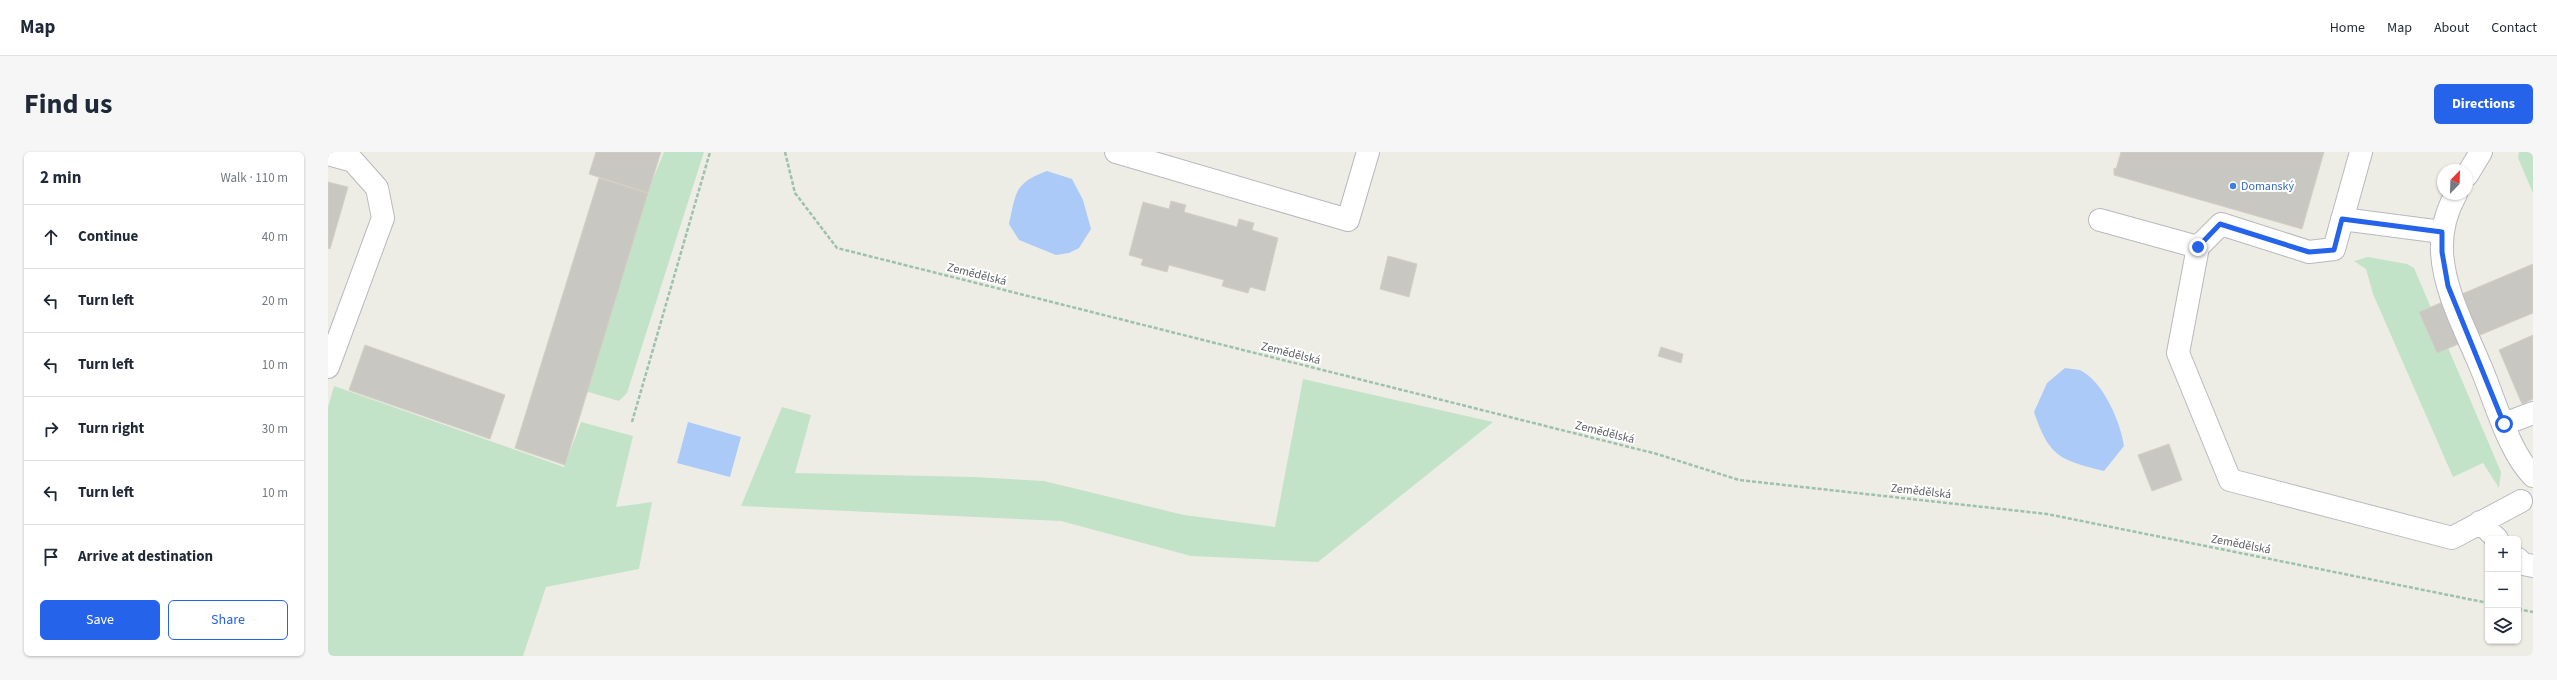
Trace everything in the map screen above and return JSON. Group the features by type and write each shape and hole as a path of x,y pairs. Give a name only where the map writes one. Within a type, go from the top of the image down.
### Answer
{"lane":[{"path":"1116,152 1348,220 1368,152"},
{"path":"2473,165 2481,152"},
{"path":"328,154 353,161 377,188 383,218 328,367"},
{"path":"2362,154 2334,250 2309,252 2220,224 2198,247 2178,353 2230,480 2452,538 2521,501"},
{"path":"2453,200 2446,217 2442,232 2442,252 2448,286 2504,424 2520,459 2533,476"},
{"path":"2342,219 2442,232"},
{"path":"2100,220 2198,247"},
{"path":"2504,424 2533,413"},
{"path":"2480,522 2494,536"},
{"path":"2521,562 2523,564 2533,566"}],"path":[{"path":"632,422 710,152"},
{"name":"Zemědělská","path":"785,152 795,193 837,248 1657,454 1739,480 2047,514 2485,602"},
{"path":"2521,610 2533,612"}],"green space":[{"path":"664,152 704,152 627,393 619,401 585,391 652,181"},
{"path":"2519,152 2533,152 2533,193 2518,158"},
{"path":"2368,257 2407,264 2414,268 2501,472 2499,488 2483,463 2453,477 2373,294 2366,269 2354,261"},
{"path":"1303,379 1493,422 1318,562 1191,556 1061,521 741,506 782,407 811,415 795,473 974,477 1044,481 1184,515 1275,527"},
{"path":"334,386 564,467 581,422 633,436 616,507 652,502 639,569 546,587 523,656 328,656 328,407"}],"water":[{"path":"1047,171 1072,179 1083,200 1091,229 1079,248 1069,253 1056,255 1019,240 1009,224 1013,204 1018,190 1028,180"},
{"path":"2065,368 2080,370 2088,375 2103,393 2115,415 2124,446 2104,471 2076,463 2058,454 2051,447 2039,427 2034,412 2047,383"},
{"path":"688,422 741,437 730,477 677,463"}],"building":[{"path":"596,152 661,152 648,193 589,174"},
{"name":"Domanský","path":"2121,152 2324,152 2302,229 2114,175 2114,168 2116,169"},
{"path":"599,178 648,193 565,465 515,448"},
{"path":"328,182 348,187 330,249 328,248"},
{"path":"1171,201 1186,205 1184,212 1237,227 1239,219 1254,223 1252,230 1278,238 1265,291 1250,287 1248,293 1222,286 1224,280 1169,265 1167,272 1141,265 1143,259 1129,255 1143,202 1169,209"},
{"path":"1388,256 1417,264 1409,297 1380,289"},
{"path":"2533,264 2533,313 2437,353 2419,312"},
{"path":"2533,335 2533,399 2522,404 2499,350"},
{"path":"365,345 505,395 490,439 349,390"},
{"path":"1661,347 1683,354 1681,363 1658,356"},
{"path":"2169,444 2182,480 2152,491 2138,455"}],"place":[{"name":"Domanský","path":"2233,186"}],"route":[{"path":"2198,247 2220,224 2309,252 2334,250 2342,219 2442,232 2444,270 2448,286 2504,424"}]}
